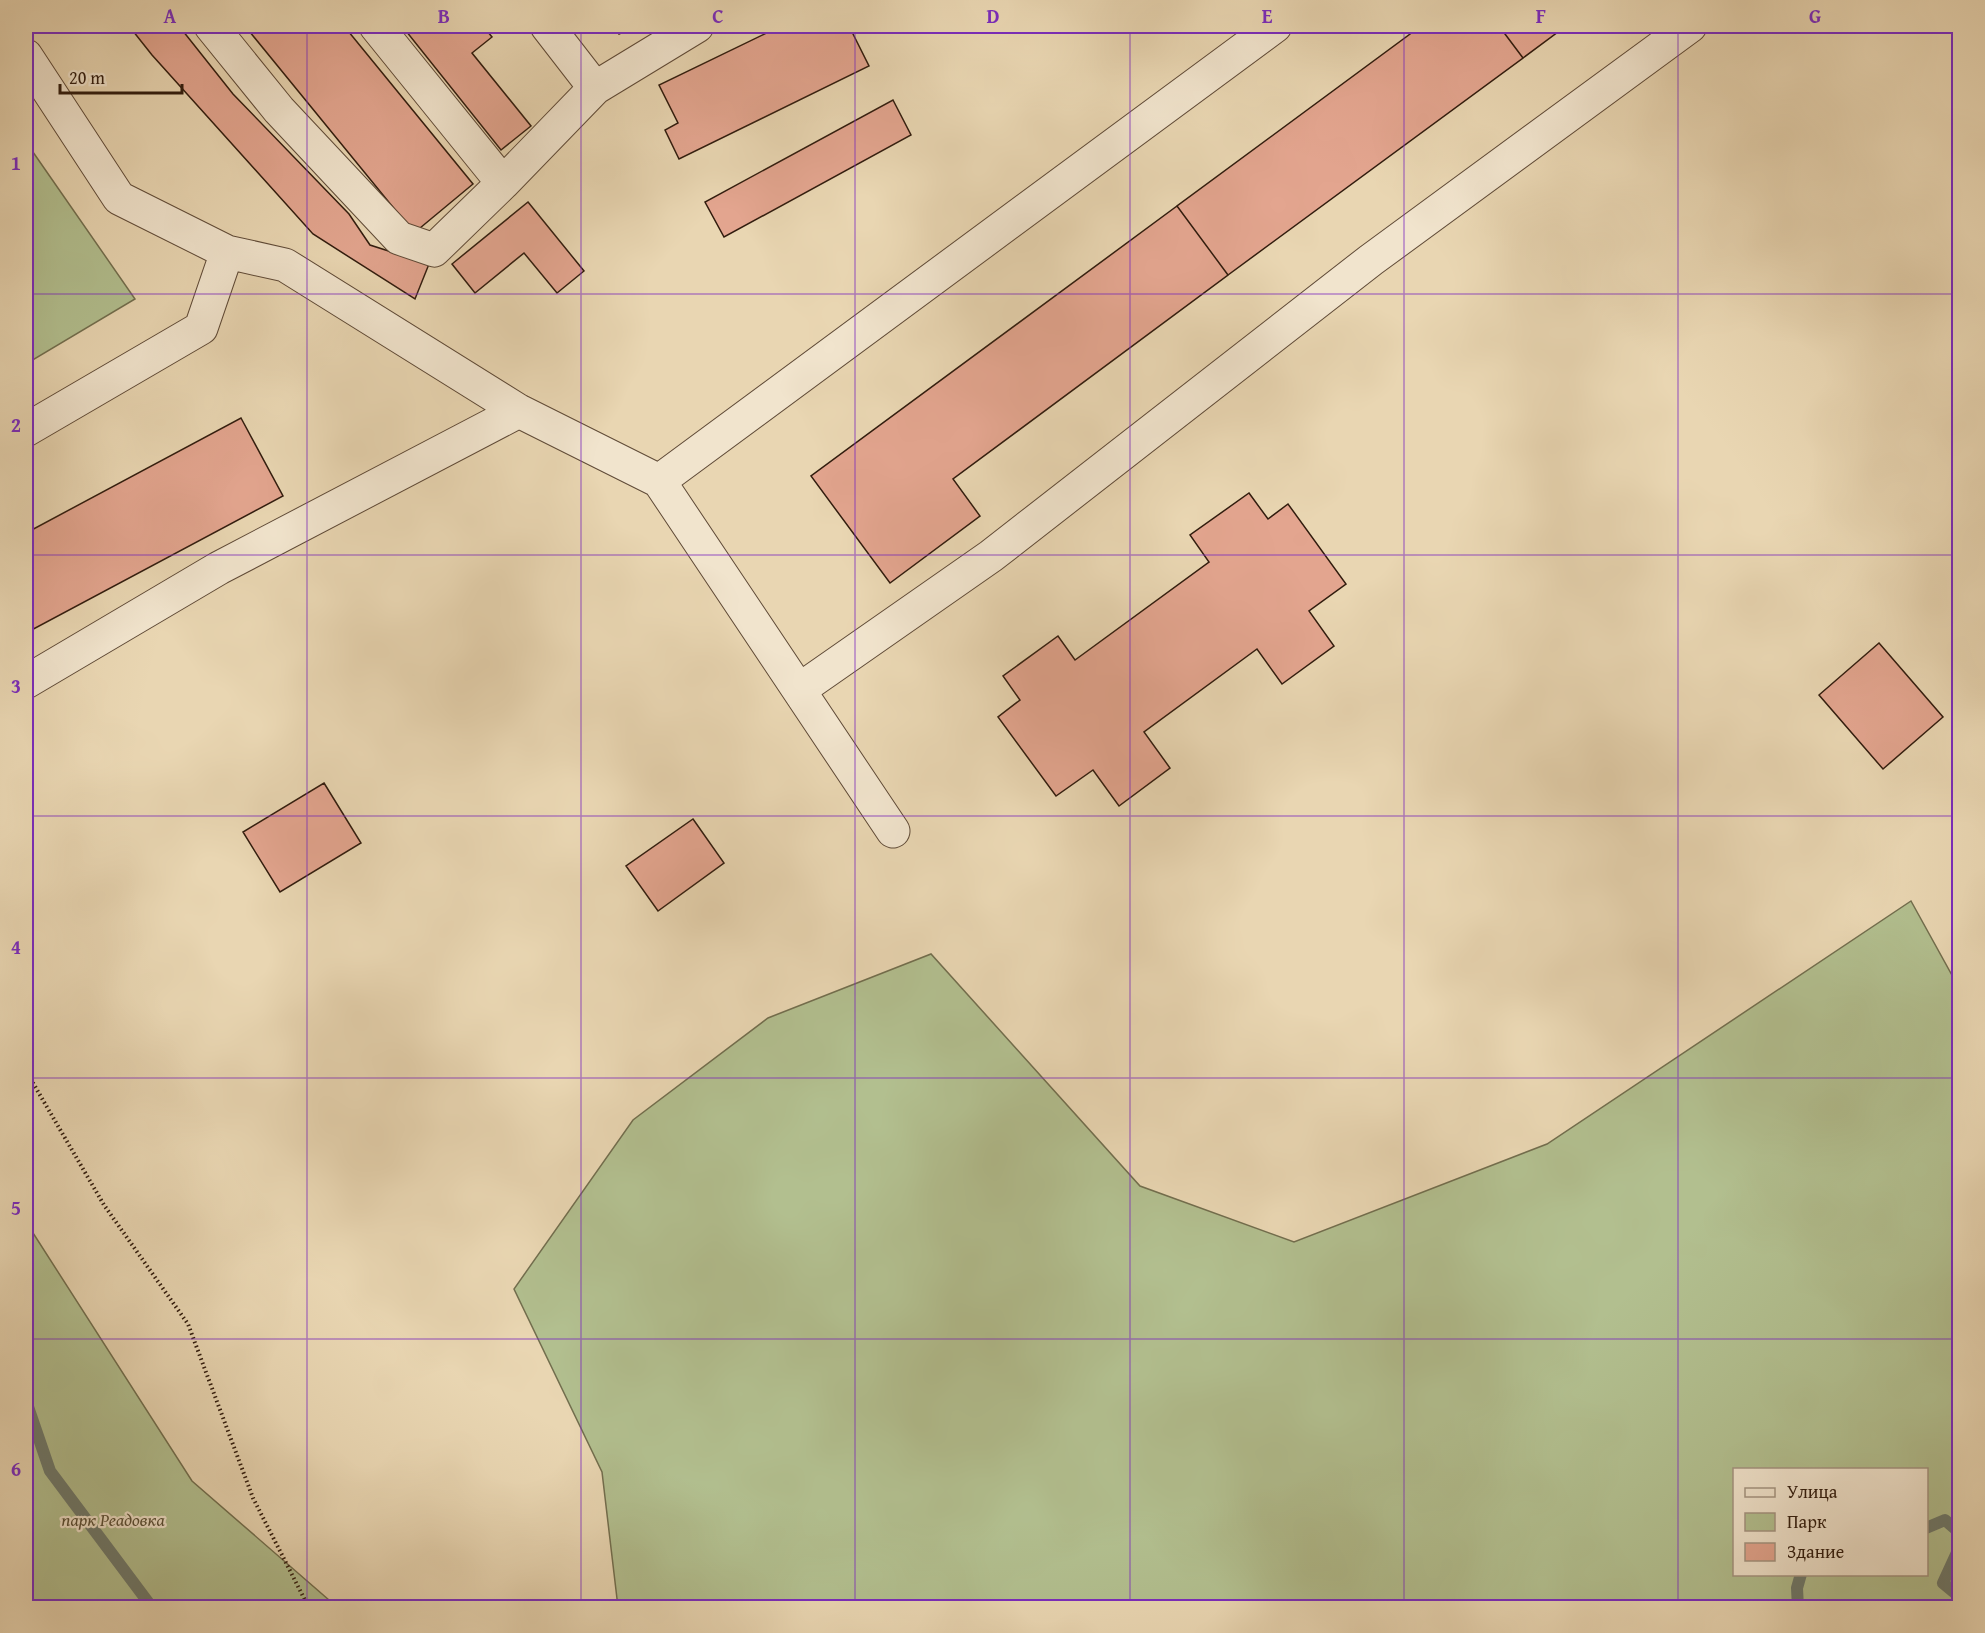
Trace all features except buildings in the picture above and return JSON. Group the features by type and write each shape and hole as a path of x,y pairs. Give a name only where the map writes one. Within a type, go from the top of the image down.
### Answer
{"lane":[{"path":"211,26 279,110 399,238 434,250 595,88 697,26"},
{"path":"376,26 502,183"},
{"path":"547,26 595,88"},
{"path":"658,481 1275,26"},
{"path":"799,690 991,556 1371,260 1690,26"},
{"path":"26,56 118,198 227,252 285,265 519,411 658,481 893,831"},
{"path":"26,430 201,328 227,252"},
{"path":"26,682 219,568 519,411"}],"path":[{"path":"26,1071 104,1205 188,1324 253,1498 309,1608"}],"green space":[{"path":"26,142 135,299 26,364"},
{"path":"1911,901 1959,988 1959,1607 618,1607 602,1472 514,1289 633,1120 768,1018 931,954 1140,1186 1294,1242 1547,1144"},
{"name":"парк Реадовка","path":"26,1222 192,1481 337,1607 26,1607"}],"waterway":[{"path":"26,1401 50,1471 148,1602 148,1608"},
{"path":"1928,1527 1945,1520 1960,1533"},
{"path":"1960,1546 1943,1583 1960,1597"},
{"path":"1798,1608 1797,1588 1800,1576"}]}
